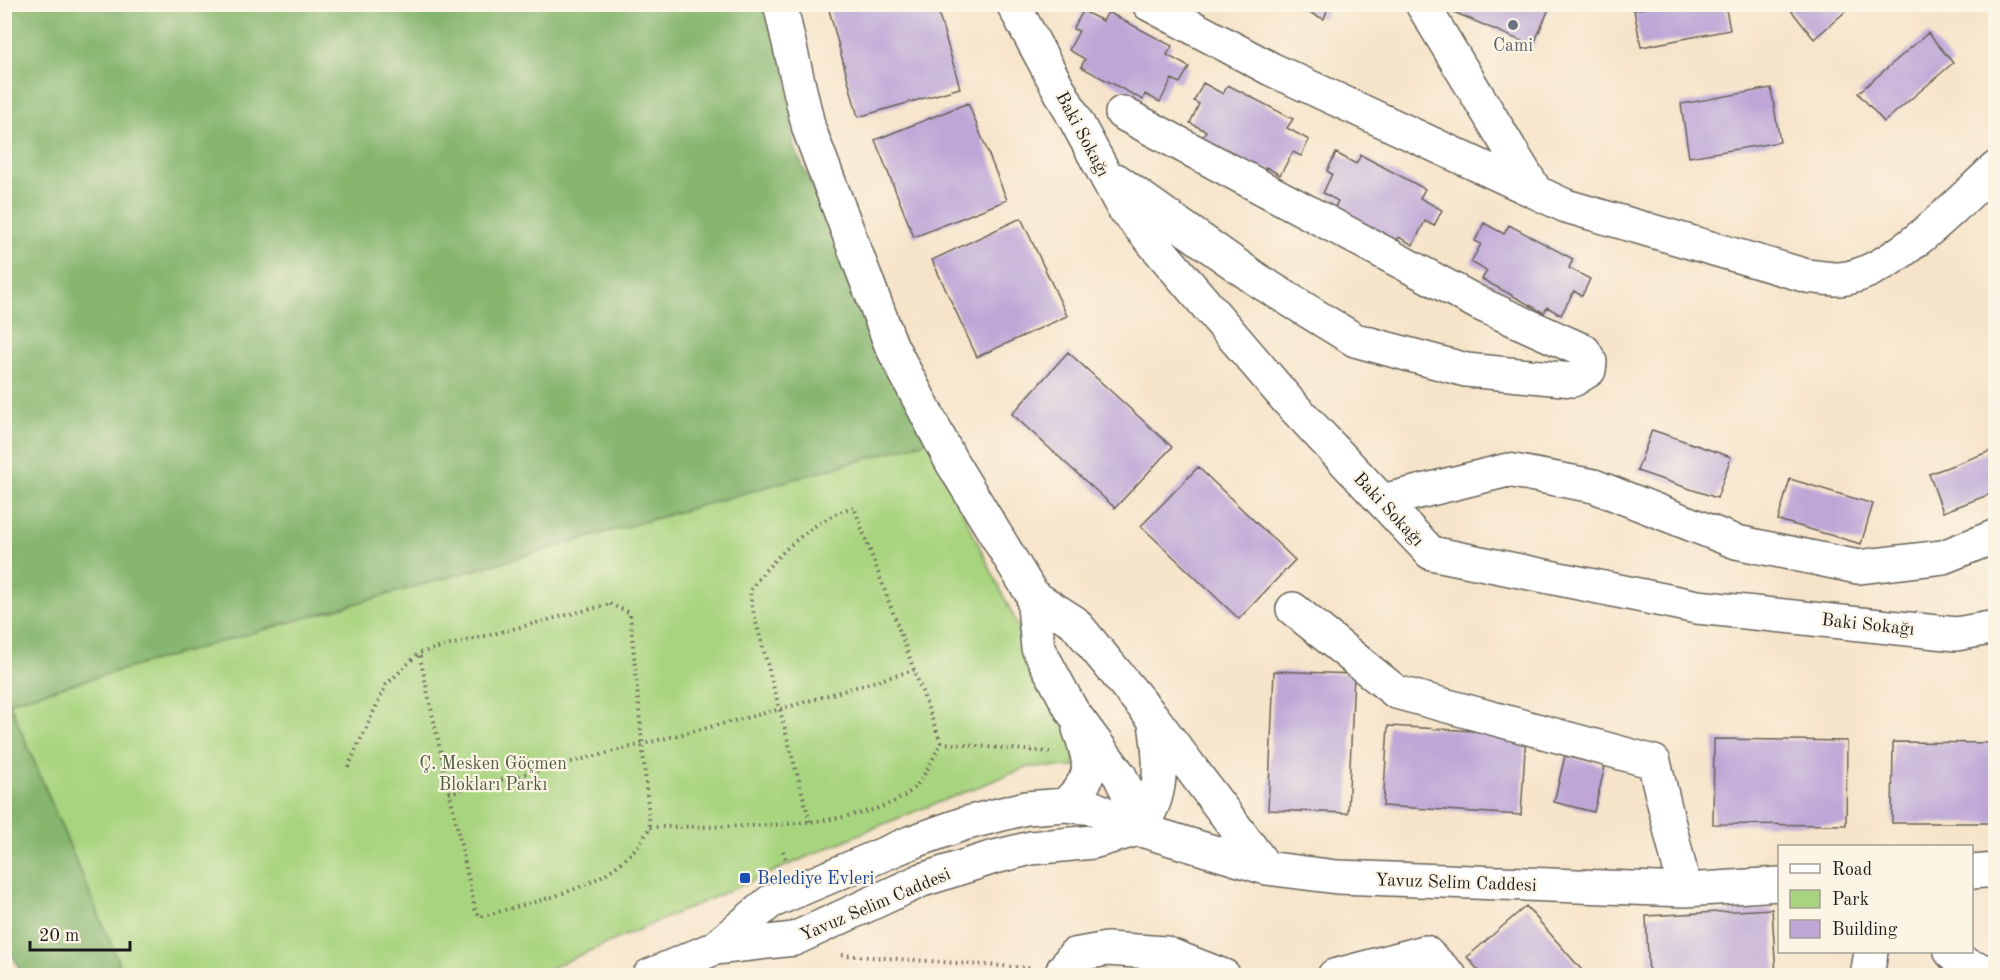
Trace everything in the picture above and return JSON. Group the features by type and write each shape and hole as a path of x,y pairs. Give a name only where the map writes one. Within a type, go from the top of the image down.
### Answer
{"street":[{"path":"780,4 810,129 891,345 951,461 1033,596 1038,648 1072,711 1120,776 1132,801 1138,829"},
{"name":"Baki Sokağı","path":"1013,4 1122,206 1289,402 1431,553 1697,607 1956,633 1995,627"},
{"path":"1149,4 1271,69 1566,206 1807,276 1841,279 1873,269 1908,248 1995,168"},
{"path":"1422,4 1536,192"},
{"path":"1103,171 1259,281 1355,340 1466,370 1573,380 1589,370 1590,362 1584,351 1480,304 1122,113"},
{"path":"1382,501 1508,470 1594,486 1736,542 1858,567 1943,557 1995,536"},
{"path":"1033,596 1074,622 1154,719 1266,868"},
{"path":"1293,609 1396,692 1654,762 1685,890"},
{"path":"1065,805 1081,790 1089,778 1089,764 1072,711"},
{"path":"1138,829 1148,817 1158,792 1161,765 1154,719"},
{"name":"Yavuz Selim Caddesi","path":"715,948 770,902 798,890 963,824 1026,808 1065,805 1095,808 1138,829 1266,868 1337,877 1685,890 1778,884"},
{"name":"Yavuz Selim Caddesi","path":"649,975 715,948 794,939 922,880 991,858 1031,848 1093,842 1138,829"},
{"path":"1973,872 1995,870"},
{"path":"1063,973 1074,955 1107,949 1164,953 1224,975"},
{"path":"1334,975 1425,952 1450,975"},
{"path":"1867,975 1871,953"},
{"path":"1952,953 1960,963 1973,969 1995,973"}],"path":[{"path":"650,827 810,822 866,811 902,798 924,778 940,743 854,507 840,510 772,561 750,591 752,607 810,822"},
{"path":"348,767 387,685 419,653 610,604 630,613 650,827 640,846 611,872 584,886 480,917 475,909 419,653"},
{"path":"449,793 781,709 914,670"},
{"path":"940,743 1050,752 1089,764"},
{"path":"783,851 798,890"},
{"path":"813,930 822,954 1063,973"}],"green space":[{"path":"4,5 780,5 794,147 928,441 9,702 124,975 22,975 4,936"},
{"name":"Ç. Mesken Göçmen Blokları Parkı","path":"928,441 1075,743 1075,767 1028,767 876,827 534,975 124,975 9,702"}],"building":[{"path":"831,4 936,4 960,88 858,117 828,6"},
{"path":"1289,4 1329,4 1324,19"},
{"name":"Cami","path":"1435,4 1551,4 1533,46"},
{"path":"1664,4 1725,4 1730,30 1641,47 1634,10"},
{"path":"1795,4 1854,4 1814,39 1790,9"},
{"path":"1083,11 1103,21 1108,12 1172,46 1167,55 1189,67 1180,83 1172,79 1160,102 1145,94 1143,100 1081,67 1085,59 1069,50 1079,31 1073,29"},
{"path":"1928,33 1953,63 1884,122 1858,93"},
{"path":"1203,83 1223,94 1228,85 1293,119 1287,128 1309,140 1301,156 1293,152 1280,175 1266,167 1263,172 1201,140 1206,131 1190,123 1199,104 1194,101"},
{"path":"1771,88 1780,142 1689,157 1681,104"},
{"path":"968,103 1007,200 914,237 875,140"},
{"path":"1336,153 1356,164 1361,155 1425,189 1420,198 1442,210 1434,226 1425,221 1413,245 1399,237 1396,243 1334,209 1338,201 1323,193 1332,174 1327,171"},
{"path":"1021,218 1067,316 977,357 932,260"},
{"path":"1484,223 1504,234 1509,225 1573,259 1569,268 1590,279 1582,296 1574,291 1561,315 1547,307 1544,313 1482,279 1487,271 1471,262 1481,244 1475,241"},
{"path":"1068,352 1172,447 1115,508 1012,414"},
{"path":"1652,430 1731,457 1717,498 1637,471"},
{"path":"1996,449 1996,492 1943,512 1929,474"},
{"path":"1198,467 1295,560 1239,619 1141,526"},
{"path":"1790,479 1873,504 1861,544 1778,520"},
{"path":"1274,671 1354,674 1348,813 1268,810"},
{"path":"1388,726 1526,734 1521,815 1383,806"},
{"path":"1714,739 1847,741 1846,825 1713,824"},
{"path":"1893,742 1996,743 1996,823 1892,823"},
{"path":"1565,756 1605,766 1594,812 1554,802"},
{"path":"1526,906 1587,976 1483,976 1467,957"},
{"path":"1772,909 1776,976 1649,976 1646,916"}],"place":[{"name":"Cami","path":"1513,25"},
{"name":"Belediye Evleri","path":"745,878"}]}
